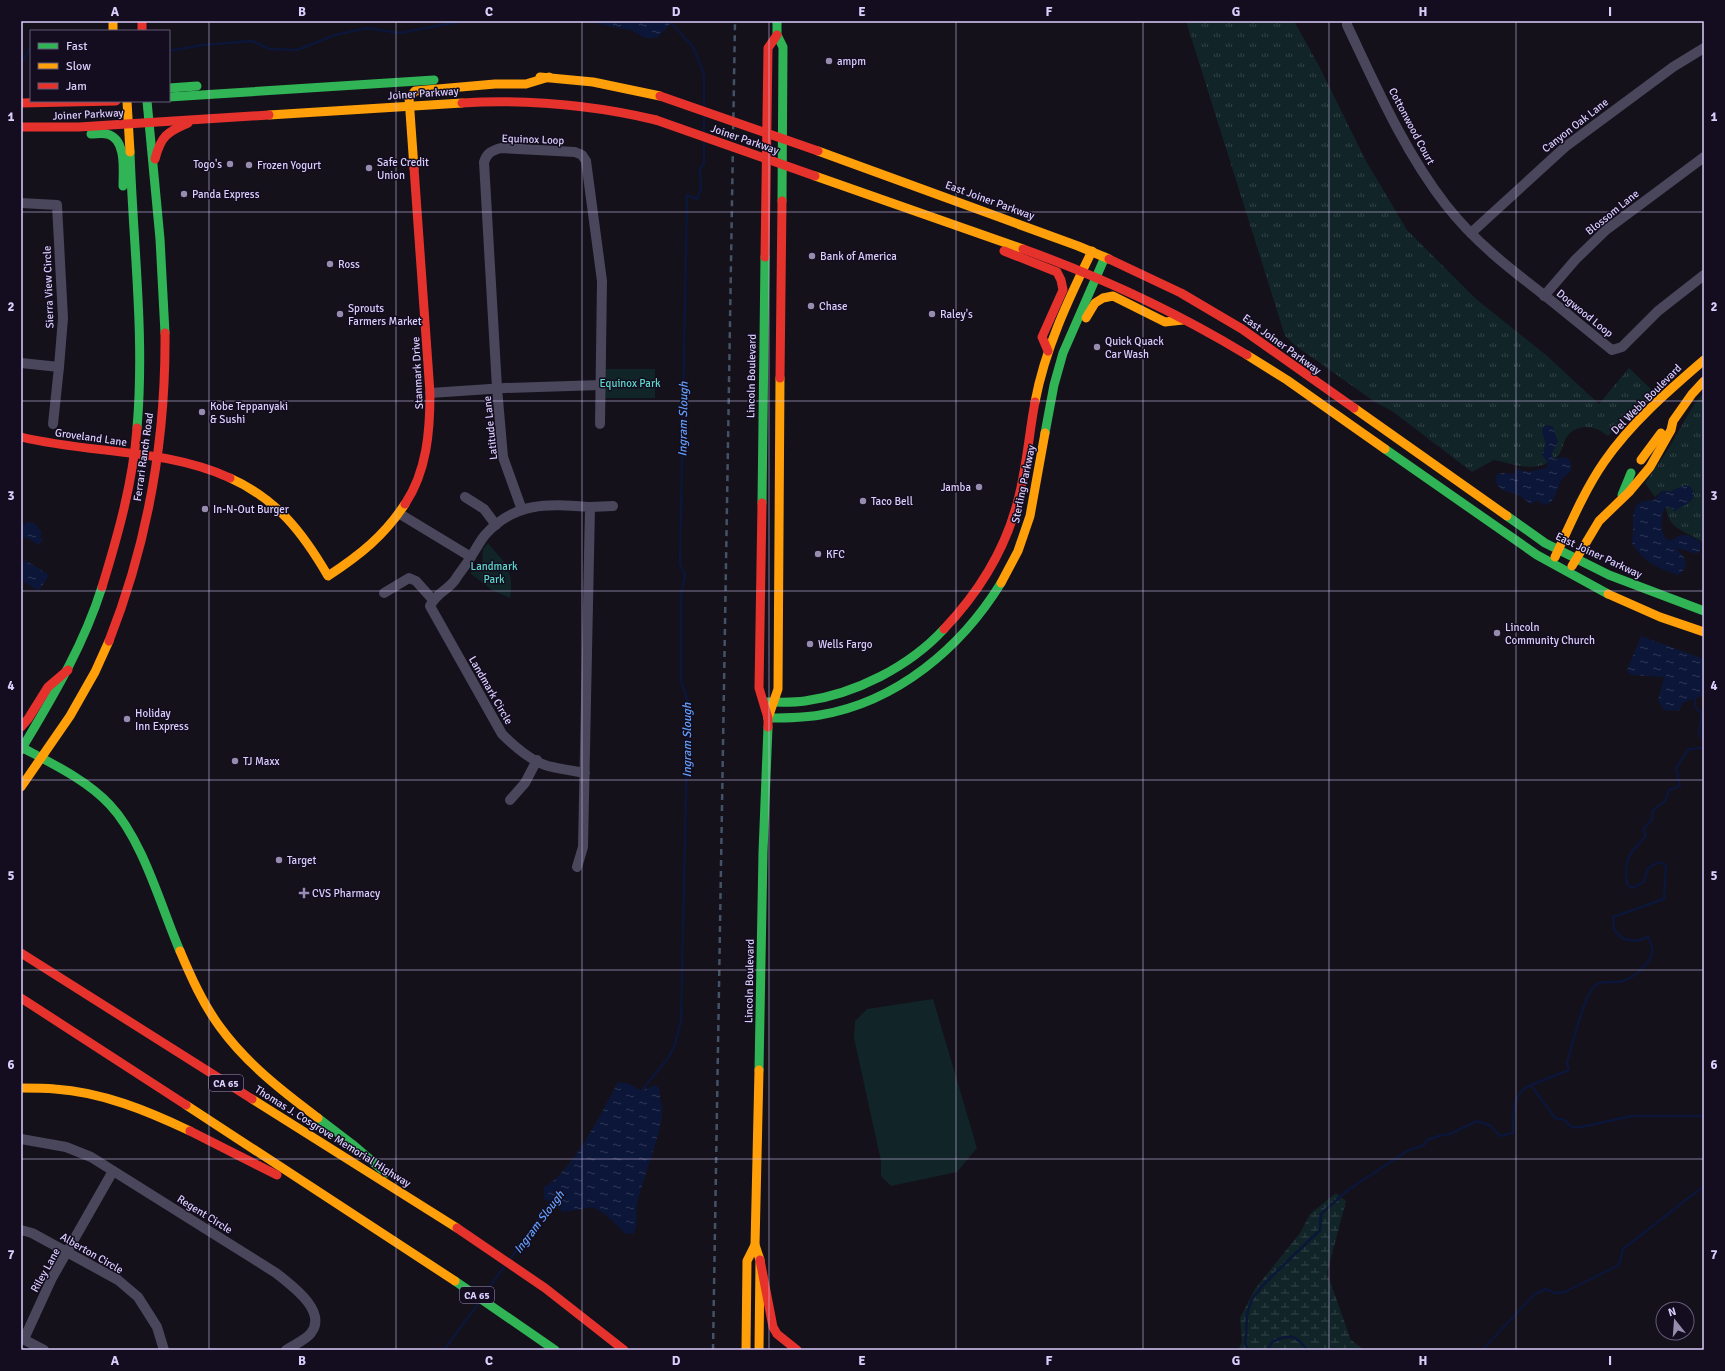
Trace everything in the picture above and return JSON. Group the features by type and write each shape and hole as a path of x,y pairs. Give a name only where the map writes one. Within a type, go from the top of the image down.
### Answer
{"main road":[{"name":"Lincoln Boulevard","path":"759,1350 760,1260 755,1245 763,852 768,718 778,688 783,46 777,35 777,21"},
{"name":"Lincoln Boulevard","path":"768,718 759,688 759,669 768,48 777,35"},
{"name":"Joiner Parkway","path":"170,97 444,79 506,76 549,77 593,82 660,96 818,151"},
{"path":"411,106 409,98 412,93 419,90 489,84 526,84 549,77"},
{"path":"170,88 252,84 267,90"},
{"name":"Joiner Parkway","path":"21,127 79,127 411,106 450,102 534,101 586,106 656,120 990,238"},
{"name":"Ferrari Ranch Road","path":"21,748 68,670 84,634 109,566 120,523 134,455 139,404 141,355 127,102"},
{"name":"Ferrari Ranch Road","path":"21,787 42,759 89,683 108,643 122,608 144,529 158,458 163,406 165,356 154,167 147,102"},
{"name":"Stanmark Drive","path":"328,576 367,550 388,529 400,514 417,482 426,451 431,415 430,392 411,106"},
{"path":"154,167 159,143 164,136 171,130 198,119"},
{"path":"21,135 108,134 120,145 124,197 132,212"},
{"name":"East Joiner Parkway","path":"818,151 1092,251 1174,289 1226,318 1501,513 1558,550 1647,590 1704,611"},
{"path":"990,238 1042,255 1137,296 1183,320 1262,364 1351,424 1537,555 1613,597 1704,632"},
{"path":"990,238 1002,251 1056,272 1061,280 1063,290 1042,337 1048,351"},
{"name":"Sterling Parkway","path":"763,702 803,702 843,693 880,678 912,658 932,642 949,627 970,602 986,579 994,564 1015,512 1036,399 1048,351 1092,251"},
{"name":"Sterling Parkway","path":"768,718 806,717 825,714 848,708 887,691 922,670 942,655 975,622 1000,585 1016,554 1028,523 1055,382 1062,359 1105,257"},
{"path":"1062,359 1095,303 1103,298 1113,296 1165,322 1183,320"},
{"name":"Del Webb Boulevard","path":"1552,563 1593,479 1616,446 1640,420 1704,360"},
{"path":"1641,460 1665,427 1673,421 1704,381"},
{"path":"1568,572 1599,521 1640,480 1650,467 1671,430 1673,421"},
{"name":"Groveland Lane","path":"21,436 44,442 195,464 227,476 257,492 287,518 300,532 328,576"},
{"path":"1619,500 1631,473"},
{"path":"21,727 28,719 48,687 68,670"},
{"path":"21,748 78,780 103,799 125,825 150,876 195,983 219,1026 240,1050 267,1078 349,1141 432,1212"},
{"name":"Thomas J. Cosgrove Memorial Highway","path":"21,953 459,1229 545,1288 624,1350"},
{"name":"CA 65","path":"21,998 434,1266 555,1350"},
{"path":"21,1088 68,1090 99,1095 127,1104 345,1208"},
{"name":"Lincoln Boulevard","path":"746,1350 746,1269 747,1261 755,1245"},
{"path":"760,1260 773,1327 778,1334 797,1350"}],"street":[{"name":"Cottonwood Court","path":"1347,21 1347,25 1363,59 1413,155 1430,183 1447,206 1471,233"},
{"name":"Canyon Oak Lane","path":"1471,233 1565,147 1672,67 1704,48"},
{"name":"Equinox Loop","path":"497,388 484,162 487,154 501,148 575,152 582,155 586,161 602,281 600,424"},
{"name":"Blossom Lane","path":"1544,296 1576,259 1606,230 1704,157"},
{"name":"Sierra View Circle","path":"21,203 57,205 63,318 59,367"},
{"name":"Dogwood Loop","path":"1471,233 1504,265 1612,350 1622,347 1658,311 1704,275"},
{"path":"21,363 59,367 54,424"},
{"path":"430,392 497,388 601,385"},
{"name":"Latitude Lane","path":"497,388 503,457 522,510"},
{"path":"465,497 484,509 496,525"},
{"path":"384,593 403,580 409,578 416,581 433,600 454,582 485,535 496,525 522,510 552,504 590,507 613,506"},
{"path":"577,867 583,848 590,507"},
{"path":"400,514 471,557"},
{"name":"Landmark Circle","path":"433,600 430,606 433,613 502,734 513,745 547,766 585,773"},
{"path":"510,800 525,783 537,760"},
{"name":"Regent Circle","path":"21,1139 66,1147 91,1157 276,1273 297,1290 316,1315 316,1325 310,1334 286,1350"},
{"name":"Riley Lane","path":"22,1339 52,1278 113,1171"},
{"name":"Alberton Circle","path":"21,1230 32,1233 118,1280 138,1298 157,1327 164,1350"},
{"path":"22,1339 44,1350"}],"green space":[{"path":"1186,21 1294,21 1319,66 1366,161 1407,230 1476,299 1546,355 1599,404 1629,368 1653,391 1608,436 1594,428 1579,428 1567,436 1559,455 1545,464 1526,467 1494,460 1472,472 1392,411 1375,402 1296,346 1285,336"},
{"name":"Equinox Park","path":"606,369 655,369 655,398 605,398"},
{"path":"1704,393 1704,543 1673,525 1667,513 1663,490 1655,497 1645,483 1665,454 1695,403"},
{"name":"Landmark Park","path":"488,543 507,567 511,580 510,598 492,590 470,573 482,563 483,549"},
{"path":"933,999 977,1148 957,1172 891,1186 881,1176 881,1161 854,1038 855,1021 867,1009"},
{"path":"1336,1193 1346,1201 1327,1273 1351,1340 1364,1350 1238,1350 1242,1342 1240,1318 1255,1289 1300,1233 1310,1214"}],"water":[{"path":"585,21 673,21 657,38 645,38 633,31"},
{"path":"1549,425 1553,427 1558,441 1552,453 1554,460 1565,457 1571,462 1571,470 1562,479 1556,495 1551,502 1543,505 1538,500 1531,504 1517,494 1502,490 1495,482 1497,474 1514,474 1518,469 1528,472 1546,468 1548,464 1542,454 1546,444 1542,432 1543,427"},
{"path":"1686,485 1693,490 1694,495 1691,501 1674,511 1671,507 1664,508 1662,521 1662,530 1666,538 1670,541 1685,535 1700,542 1701,547 1699,553 1678,549 1685,560 1686,566 1678,575 1652,564 1636,549 1632,543 1633,517 1637,504 1654,500 1662,491 1671,491"},
{"path":"21,522 25,525 27,522 32,523 39,528 42,533 40,537 43,539 39,545 25,537 23,539 21,538"},
{"path":"25,560 49,575 39,591 21,580 21,566"},
{"path":"1641,636 1704,659 1704,695 1683,703 1679,711 1664,710 1658,700 1664,677 1630,675 1627,670"},
{"path":"618,1082 630,1084 641,1091 655,1085 659,1088 662,1106 660,1127 636,1208 636,1224 633,1234 626,1234 606,1215 593,1207 563,1212 553,1203 544,1199 544,1187 555,1180 576,1155"}],"waterway":[{"path":"170,51 202,45 252,41 270,49 297,50 335,35 367,28 399,33 464,21"},
{"name":"Ingram Slough","path":"671,23 693,47 704,74 704,108"},
{"path":"21,59 24,60 30,47"},
{"name":"Ingram Slough","path":"704,117 704,132"},
{"name":"Ingram Slough","path":"639,1094 668,1058 674,1047 681,1021 688,701 681,682 681,595 685,575 680,564 687,195 697,199 701,189 700,169 704,164 704,141"},
{"path":"1695,698 1695,707 1702,713 1699,734 1704,740"},
{"path":"1531,1085 1569,1070 1567,1063 1584,1005 1592,989 1602,982 1619,982 1627,979 1637,973 1649,960 1652,949 1648,937 1637,941 1623,939 1614,930 1613,917 1664,899 1666,865 1659,862 1648,868 1644,882 1632,888 1627,884 1627,862 1635,847 1646,836 1643,829 1652,820 1653,810 1665,801 1669,790 1680,786 1676,768 1689,749 1704,748"},
{"path":"1248,1350 1245,1343 1247,1314 1252,1299 1264,1284 1320,1230 1321,1214 1348,1190 1407,1151 1424,1145 1427,1140 1450,1134 1477,1121 1491,1126 1500,1136 1513,1133 1515,1105 1520,1093 1525,1088 1531,1085 1555,1118 1565,1120 1571,1127 1581,1127 1632,1116 1704,1116"},
{"path":"1484,1350 1484,1348 1535,1294 1546,1289 1555,1293 1565,1292 1619,1265 1623,1249 1704,1186"},
{"name":"Ingram Slough","path":"511,1258 552,1200"},
{"name":"Ingram Slough","path":"485,1294 504,1267"},
{"name":"Ingram Slough","path":"444,1350 478,1304"},
{"path":"1268,1350 1272,1342 1288,1337 1296,1338 1307,1350"}],"railway":[{"path":"713,1350 735,21"}],"traffic: fast":[{"path":"777,21 777,35 783,47 782,201"},
{"path":"170,97 434,80"},
{"path":"170,88 197,86"},
{"path":"147,102 160,239 165,333"},
{"path":"91,134 107,134 118,142 121,149 123,164 123,186"},
{"path":"130,152 138,290 140,359 137,428"},
{"path":"762,503 765,257"},
{"path":"1045,433 1054,385 1063,353 1105,257"},
{"path":"1385,449 1537,555 1608,594"},
{"path":"1622,495 1631,473"},
{"path":"1507,516 1545,543 1609,575 1704,611"},
{"path":"768,718 794,718 820,715 848,708 875,698 901,685 946,650 967,629 985,607 1001,583"},
{"path":"21,750 56,691 76,651 86,630 102,587"},
{"path":"765,702 805,701 843,692 862,685 898,667 930,643 944,629"},
{"path":"759,1070 763,852 768,727"},
{"path":"21,747 80,780 101,796 122,820 142,855 180,951"},
{"path":"318,1118 386,1173"},
{"path":"455,1281 555,1350"}],"traffic: slow":[{"path":"113,21 113,30"},
{"path":"540,77 593,82 660,96"},
{"path":"414,168 409,98 415,91 495,84 526,84 549,77"},
{"path":"127,102 130,152"},
{"path":"269,115 462,103"},
{"path":"818,151 1078,246 1109,259"},
{"path":"815,176 1023,249"},
{"path":"1035,402 1039,382 1058,325 1092,251"},
{"path":"1086,318 1095,303 1103,298 1113,296 1165,322 1183,320"},
{"path":"1247,355 1287,380 1385,449"},
{"path":"1555,557 1578,508 1604,462 1638,421 1704,360"},
{"path":"768,718 778,689 780,378"},
{"path":"1572,566 1599,521 1629,492 1650,467 1671,430 1673,421 1692,394 1704,381"},
{"path":"1354,408 1507,516"},
{"path":"1001,583 1018,551 1030,516 1045,433"},
{"path":"1641,460 1661,433"},
{"path":"230,478 247,486 275,507 309,546 328,576 371,544 389,526 405,504"},
{"path":"1608,594 1660,617 1704,632"},
{"path":"21,787 70,716 95,672 109,641"},
{"path":"180,951 203,1000 230,1040 265,1076 318,1118"},
{"path":"759,1070 755,1245 760,1260 759,1350"},
{"path":"21,1088 47,1088 73,1091 107,1098 158,1116 190,1131"},
{"path":"252,1099 457,1228"},
{"path":"186,1105 455,1281"},
{"path":"746,1350 747,1261 755,1245"}],"traffic: jam":[{"path":"142,21 142,30"},
{"path":"765,257 768,48 777,35"},
{"path":"660,96 818,151"},
{"path":"21,103 68,102"},
{"path":"462,103 511,102 560,104 608,110 656,120"},
{"path":"21,127 79,127 269,115"},
{"path":"656,120 815,176"},
{"path":"155,159 157,151 166,136 175,129 188,123"},
{"path":"405,504 423,464 428,436 430,407 414,168"},
{"path":"780,378 782,201"},
{"path":"1023,249 1081,271 1138,296 1193,324 1247,355"},
{"path":"1004,251 1057,272 1061,280 1063,290 1042,337 1048,351"},
{"path":"1109,259 1181,293 1242,329 1354,408"},
{"path":"109,641 123,604 134,566 152,490 162,412 165,333"},
{"path":"944,629 980,584 1007,533 1014,515 1022,484 1035,402"},
{"path":"102,587 114,548 128,488 137,428"},
{"path":"21,437 180,461 205,468 230,478"},
{"path":"762,503 759,688 768,718 768,727"},
{"path":"21,727 28,719 48,687 68,670"},
{"path":"21,953 252,1099"},
{"path":"21,998 186,1105"},
{"path":"190,1131 277,1175"},
{"path":"457,1228 545,1288 624,1350"},
{"path":"760,1260 773,1327 777,1334 797,1350"}],"place":[{"name":"ampm","path":"829,61"},
{"name":"Togo's","path":"230,164"},
{"name":"Frozen Yogurt","path":"249,165"},
{"name":"Safe Credit Union","path":"369,168"},
{"name":"Panda Express","path":"184,194"},
{"name":"Bank of America","path":"812,256"},
{"name":"Ross","path":"330,264"},
{"name":"Chase","path":"811,306"},
{"name":"Sprouts Farmers Market","path":"340,314"},
{"name":"Raley's","path":"932,314"},
{"name":"Quick Quack Car Wash","path":"1097,347"},
{"name":"Kobe Teppanyaki & Sushi","path":"202,412"},
{"name":"Jamba","path":"979,487"},
{"name":"Taco Bell","path":"863,501"},
{"name":"In-N-Out Burger","path":"205,509"},
{"name":"KFC","path":"818,554"},
{"name":"Lincoln Community Church","path":"1497,633"},
{"name":"Wells Fargo","path":"810,644"},
{"name":"Holiday Inn Express","path":"127,719"},
{"name":"TJ Maxx","path":"235,761"},
{"name":"Target","path":"279,860"},
{"name":"CVS Pharmacy","path":"304,893"}]}
